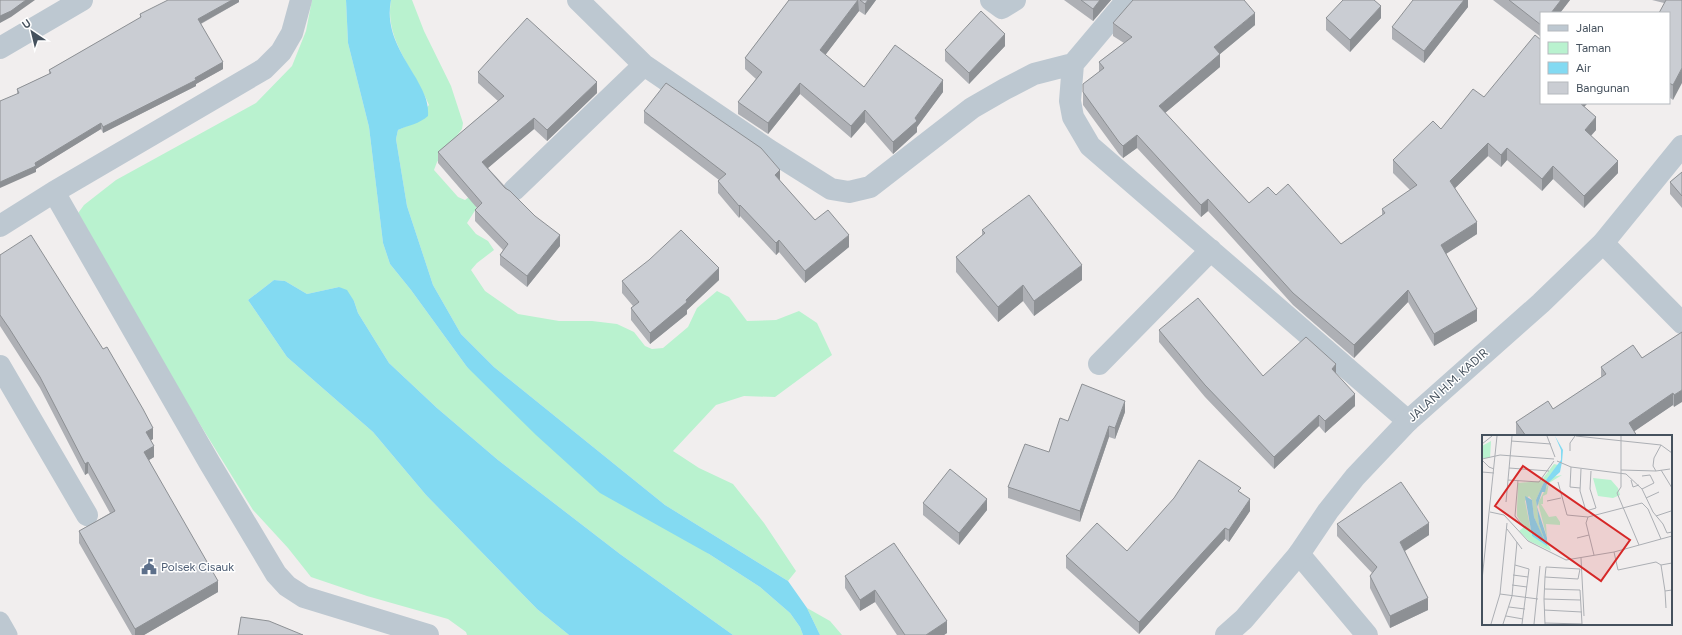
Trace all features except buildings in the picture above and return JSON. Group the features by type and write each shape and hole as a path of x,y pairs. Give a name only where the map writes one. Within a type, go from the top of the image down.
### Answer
{"street":[{"path":"0,48 82,0"},
{"path":"0,226 54,192 264,69 282,52 292,33 301,0"},
{"path":"578,0 644,65 769,150 831,189 849,192 870,187 972,108 1005,89 1034,74 1073,64 1128,0"},
{"path":"991,0 1002,8 1015,0"},
{"path":"1073,64 1070,101 1073,117 1090,146 1408,421"},
{"path":"514,190 644,65"},
{"name":"JALAN H.M. KADIR","path":"1226,635 1244,619 1299,554 1328,511 1355,477 1408,421 1541,303 1603,243 1682,146"},
{"path":"54,192 209,462 276,574 287,586 304,597 428,635"},
{"path":"1603,243 1682,322"},
{"path":"1099,364 1211,250"},
{"path":"0,366 87,514"},
{"path":"1299,554 1367,635"}],"lane":[{"path":"0,621 8,635"}],"green space":[{"path":"312,0 346,0 348,43 369,127 383,243 390,264 411,290 467,367 709,554 760,587 790,613 800,627 803,635 733,635 620,554 498,460 437,408 389,363 358,313 354,301 339,287 307,294 285,281 274,280 248,300 287,357 373,432 426,495 537,609 569,635 467,635 466,632 448,619 367,596 311,577 288,548 253,510 151,345 76,216 84,205 116,180 256,103 292,66 306,31"},
{"path":"391,0 412,0 424,31 451,86 463,123 462,129 437,162 434,170 458,197 465,200 473,194 478,202 476,209 467,223 476,234 488,241 494,250 477,263 471,270 485,291 518,314 559,321 592,321 617,324 634,332 645,346 652,349 663,348 688,327 697,308 717,291 729,297 747,321 776,320 799,311 817,323 832,355 775,397 744,396 716,405 673,451 699,468 733,484 764,523 796,571 788,581 665,505 494,367 461,334 433,285 407,206 396,139 398,130 409,125 429,105 396,42 390,15"},
{"path":"807,608 830,621 842,635 820,635"}],"water":[{"path":"346,0 391,0 390,21 392,31 400,50 425,96 428,106 428,116 417,123 398,130 396,139 407,206 433,285 461,334 494,367 665,505 788,581 807,608 820,635 803,635 800,627 790,613 760,587 709,554 600,493 536,435 467,367 411,290 390,264 383,243 369,127 348,43"},
{"path":"274,280 285,281 307,294 339,287 347,290 354,301 358,313 389,363 437,408 498,460 620,554 733,635 569,635 537,609 426,495 373,432 287,357 248,300"}],"place":[{"name":"Polsek Cisauk","path":"149,567"}]}
